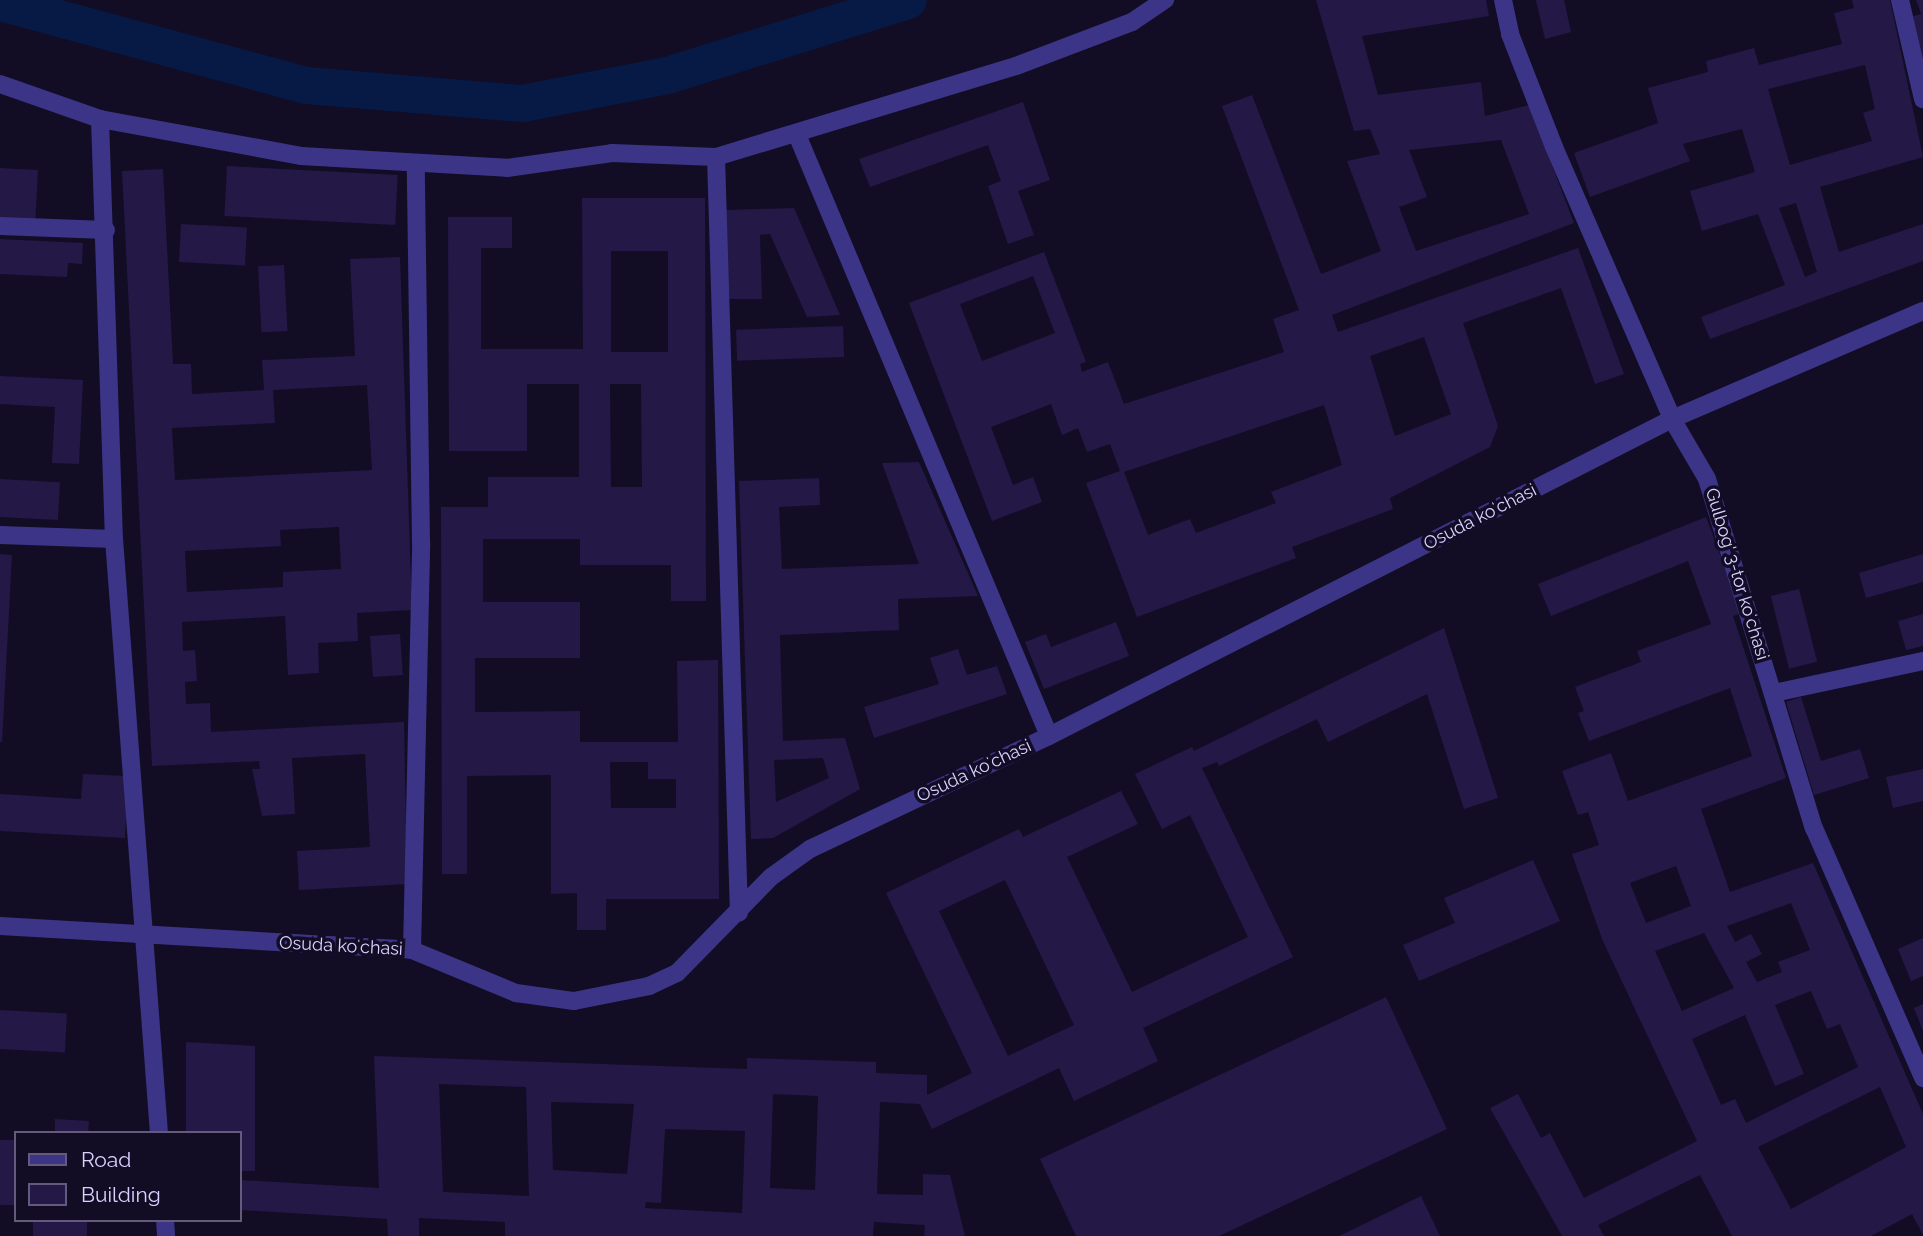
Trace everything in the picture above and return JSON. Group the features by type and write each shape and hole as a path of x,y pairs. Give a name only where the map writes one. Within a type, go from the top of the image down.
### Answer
{"street":[{"path":"0,85 100,119 260,151 416,164 507,168 612,153 716,157 798,137 1086,42 1165,0"},
{"name":"Gulbog' 3-tor koʻchasi","path":"1503,0 1510,34 1554,147 1672,419 1707,479 1814,828 1923,1077"},
{"path":"1900,0 1923,99"},
{"path":"100,119 106,230 114,539 159,1131"},
{"path":"798,137 1049,736"},
{"path":"716,157 739,913"},
{"path":"412,950 421,543 416,164"},
{"path":"0,226 106,230"},
{"name":"Osuda koʻchasi","path":"0,926 412,950 516,993 574,1001 614,996 677,973 739,913 771,877 810,849 1049,736 1672,419 1923,311"},
{"path":"0,535 114,539"},
{"path":"1774,693 1923,661"}],"building":[{"path":"1316,0 1486,0 1489,16 1362,36 1378,95 1481,82 1485,116 1529,105 1574,223 1332,315 1338,332 1578,248 1624,374 1595,384 1561,288 1463,323 1498,426 1490,447 1390,498 1393,509 1292,547 1296,558 1137,617 1086,483 1120,471 1110,444 1087,452 1078,428 1062,435 1051,404 991,427 1013,485 1033,477 1042,502 992,521 909,303 1044,252 1086,362 1080,364 1082,372 1108,362 1124,404 1284,352 1273,319 1299,310 1222,106 1252,95 1321,274 1381,251 1347,161 1380,154 1370,129 1354,131","holes":["1501,140 1529,214 1416,251 1399,207 1427,197 1409,150","1033,276 1055,333 982,361 960,304","1424,337 1451,414 1395,436 1370,356","1324,405 1342,465 1271,492 1276,503 1196,533 1190,519 1148,535 1124,472"]},
{"path":"1536,0 1564,0 1571,32 1545,39"},
{"path":"1852,0 1890,0 1923,157 1820,187 1839,252 1923,224 1923,261 1710,339 1701,317 1785,285 1758,214 1702,231 1690,191 1755,172 1742,129 1683,144 1690,161 1590,197 1574,153 1658,123 1648,88 1708,72 1706,61 1754,48 1759,65 1842,44 1834,13 1854,8","holes":["1865,65 1875,109 1863,113 1872,141 1790,165 1768,89","1796,203 1817,272 1805,277 1779,208"]},
{"path":"1916,0 1923,0 1923,62 1910,17 1921,14"},
{"path":"1023,102 1050,180 1018,191 1034,235 1008,244 988,186 1001,181 988,145 870,187 859,159"},
{"path":"227,166 398,175 395,225 224,216"},
{"path":"0,168 38,170 35,220 0,218"},
{"path":"163,169 173,364 191,364 192,394 264,390 262,360 355,356 350,259 400,257 412,610 357,613 358,641 318,643 319,673 288,675 285,616 182,622 183,651 195,650 197,681 185,682 186,704 210,703 211,732 404,722 407,884 299,890 297,851 370,847 365,754 292,758 295,814 262,816 252,769 260,769 259,761 152,766 122,171","holes":["367,385 372,470 175,480 172,428 275,423 273,390","339,527 341,569 283,572 283,587 187,592 185,551 281,546 280,530"]},
{"path":"582,198 705,198 706,601 671,601 671,565 580,565 580,539 483,539 483,602 580,602 580,658 475,658 475,712 580,711 580,742 678,742 677,661 718,660 719,899 606,899 606,930 577,930 577,893 551,894 551,775 467,776 467,874 442,874 441,507 488,507 488,477 579,477 579,384 527,384 527,451 449,451 448,217 512,217 512,248 481,248 481,349 583,349","holes":["611,251 668,251 668,352 611,352","610,384 641,384 642,487 611,487","610,762 648,762 648,779 676,779 676,808 611,808"]},
{"path":"794,208 840,315 807,317 770,234 760,235 762,299 727,299 725,210"},
{"path":"181,224 247,227 245,265 179,262"},
{"path":"0,239 83,243 82,264 68,263 67,277 0,274"},
{"path":"284,265 287,331 261,332 258,266"},
{"path":"843,326 844,357 737,361 736,330"},
{"path":"0,376 83,380 79,464 52,463 55,407 0,404"},
{"path":"919,462 978,596 898,599 899,630 780,635 783,741 845,738 860,789 773,838 751,839 739,481 819,478 820,505 779,507 782,569 919,564 882,463","holes":["823,758 829,778 776,802 774,760"]},
{"path":"0,479 60,482 58,520 0,517"},
{"path":"1706,517 1742,613 1733,616 1786,778 1701,809 1730,892 1813,863 1923,1114 1923,1235 1912,1214 1871,1236 1732,1236 1700,1175 1598,1225 1604,1236 1562,1236 1490,1108 1518,1094 1541,1138 1550,1133 1584,1198 1697,1141 1602,939 1572,854 1599,845 1588,812 1578,815 1562,771 1611,753 1628,801 1752,756 1730,688 1589,741 1578,713 1584,711 1575,687 1641,662 1637,651 1711,624 1688,561 1551,616 1538,584","holes":["1676,866 1691,906 1646,923 1630,883","1791,903 1810,950 1778,962 1782,972 1757,982 1746,962 1762,954 1751,934 1735,942 1727,926","1704,933 1734,988 1682,1011 1655,951","1811,991 1827,1029 1840,1024 1858,1067 1746,1123 1735,1099 1721,1105 1692,1039 1745,1015 1775,1086 1804,1074 1775,1005","1880,1087 1906,1147 1791,1209 1758,1147"]},
{"path":"0,554 12,555 2,742 0,742"},
{"path":"1923,554 1923,582 1866,598 1859,573"},
{"path":"1799,589 1817,662 1789,669 1771,596"},
{"path":"1923,614 1923,646 1906,650 1898,621"},
{"path":"1116,622 1129,656 1044,689 1025,642 1046,634 1051,647"},
{"path":"1444,628 1498,798 1464,809 1427,694 1328,742 1317,719 1219,766 1217,762 1202,768 1293,957 1143,1028 1158,1061 1074,1101 1059,1068 932,1129 920,1104 880,1102 877,1194 923,1195 923,1174 950,1175 965,1236 924,1236 925,1225 874,1222 873,1236 505,1236 505,1222 419,1218 419,1236 388,1236 387,1219 242,1210 242,1180 379,1188 374,1056 747,1069 747,1058 876,1062 876,1073 927,1075 927,1095 972,1073 886,893 1019,829 1023,837 1121,791 1138,824 1067,857 1132,992 1248,937 1190,815 1162,829 1135,774 1192,747 1194,751","holes":["1005,880 1074,1025 1008,1056 939,911","439,1084 526,1087 529,1196 443,1192","773,1094 818,1096 815,1190 770,1188","551,1102 634,1104 627,1174 553,1170","665,1129 745,1131 742,1213 645,1208 646,1202 661,1203"]},
{"path":"400,634 403,675 373,677 370,636"},
{"path":"958,649 967,675 997,666 1007,694 874,738 864,707 939,684 930,658"},
{"path":"1801,697 1821,761 1860,749 1869,778 1814,795 1786,702"},
{"path":"1923,769 1923,801 1893,808 1886,777"},
{"path":"83,774 128,776 125,838 0,831 0,794 81,799"},
{"path":"1533,860 1560,921 1419,981 1403,945 1455,923 1444,898"},
{"path":"1923,938 1923,976 1911,981 1898,949"},
{"path":"1386,997 1447,1129 1219,1236 1076,1236 1040,1159"},
{"path":"1923,1004 1923,1031 1914,1008"},
{"path":"0,1010 67,1014 65,1052 0,1049"},
{"path":"186,1042 255,1046 255,1171 242,1171 242,1131 186,1131"},
{"path":"55,1119 89,1121 88,1131 55,1131"},
{"path":"0,1140 14,1140 14,1205 0,1205"},
{"path":"1421,1196 1440,1236 1339,1236 1364,1224"},
{"path":"33,1222 87,1222 87,1236 33,1236"}],"waterway":[{"path":"0,2 306,85 522,103 667,75 908,0"}]}
